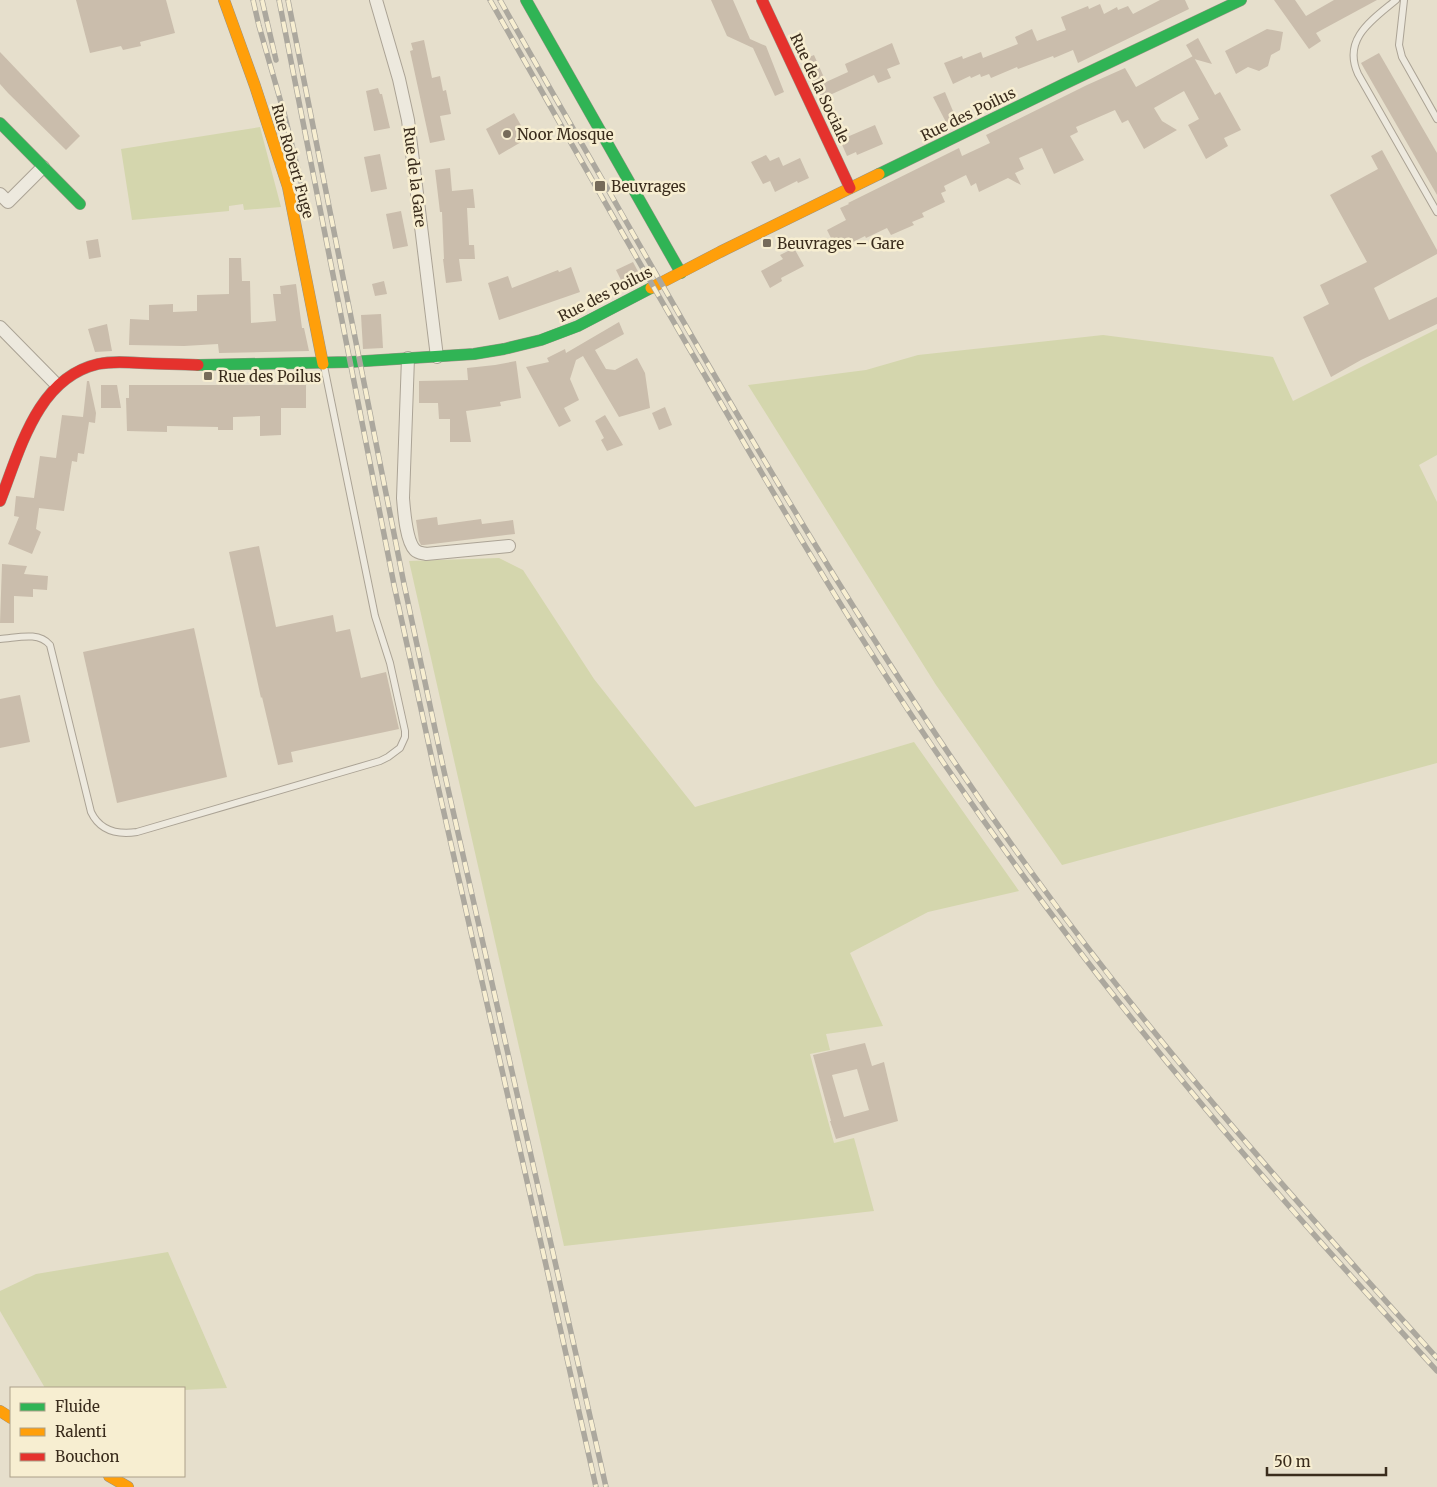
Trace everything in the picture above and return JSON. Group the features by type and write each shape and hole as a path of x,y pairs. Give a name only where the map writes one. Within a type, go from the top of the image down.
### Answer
{"street":[{"name":"Rue Robert Fuge","path":"224,0 255,86 288,188 323,364"},
{"name":"Rue de la Gare","path":"376,0 399,79 408,120 437,357"},
{"path":"526,0 681,272"},
{"name":"Rue de la Sociale","path":"762,0 850,188"},
{"name":"Rue des Poilus","path":"0,501 34,417 45,399 57,385 82,369 106,363 201,365 323,364 437,357 483,353 550,338 850,188 1241,0"},
{"path":"3,131 44,167 80,204"},
{"path":"0,194 8,202 44,167"},
{"path":"0,327 57,385"},
{"path":"408,358 403,498 412,546 418,552 426,554 509,546"},
{"path":"111,1477 128,1487"}],"lane":[{"path":"1396,0 1369,23 1360,34 1354,48 1354,61 1358,74 1437,212"},
{"path":"1404,0 1399,45 1402,57 1437,119"},
{"path":"0,639 38,636 50,645 91,812 102,827 115,832 130,833 146,829 380,761 396,752 405,737 404,720 376,616 323,364"}],"green space":[{"path":"260,127 281,207 244,210 243,204 229,206 229,211 132,220 121,149"},
{"path":"1437,329 1437,455 1419,465 1437,502 1437,763 1062,865 936,685 748,385 866,370 918,355 1103,335 1273,357 1293,401"},
{"path":"499,558 523,570 594,679 695,807 914,742 1019,891 928,912 850,953 883,1026 826,1034 830,1050 810,1054 834,1143 854,1138 874,1211 564,1246 409,561"},
{"path":"168,1252 227,1388 185,1390 185,1387 44,1387 0,1311 0,1291 36,1274"}],"building":[{"path":"76,0 166,0 175,33 140,42 141,46 123,50 121,46 90,53"},
{"path":"711,0 733,0 750,39 766,46 784,92 775,96 753,48 727,36"},
{"path":"1160,0 1185,0 1189,9 1078,63 1073,50 1018,69 1017,67 991,78 989,74 981,77 980,74 971,78 970,76 953,84 944,63 962,56 963,59 981,52 983,58 1018,44 1015,37 1032,29 1037,41 1066,30 1061,17 1088,6 1089,9 1100,4 1104,14 1117,7 1118,10 1128,6 1133,14"},
{"path":"1274,0 1295,0 1306,16 1334,0 1377,0 1316,33 1321,41 1309,49"},
{"path":"1267,29 1283,32 1280,50 1271,55 1268,66 1259,71 1248,67 1236,74 1225,51"},
{"path":"1198,38 1212,64 1194,59 1186,45"},
{"path":"424,40 432,78 440,76 443,91 446,90 451,114 440,116 445,140 430,143 410,51 413,50 411,43"},
{"path":"892,43 900,64 887,69 891,78 878,83 874,75 821,99 802,60 814,55 826,82 848,72 845,64"},
{"path":"0,52 80,136 66,150 0,84"},
{"path":"1379,53 1437,153 1437,195 1361,63"},
{"path":"1193,56 1215,95 1220,92 1241,130 1224,138 1228,146 1206,159 1188,125 1199,119 1184,91 1154,108 1162,121 1177,130 1144,149 1128,120 1122,123 1115,110 1076,127 1078,132 1070,136 1084,160 1054,174 1042,148 1019,158 1024,169 1015,173 1021,185 1008,178 979,192 976,183 971,186 966,175 944,186 946,191 941,193 945,202 922,213 924,217 912,222 914,225 891,235 887,228 866,238 865,236 837,250 827,230 846,220 840,208 848,203 959,148 962,156 990,143 986,135 1125,68 1136,87"},
{"path":"378,88 380,94 382,94 390,128 374,131 366,91"},
{"path":"945,92 958,123 949,128 933,97"},
{"name":"Noor Mosque","path":"514,113 528,138 499,155 486,129"},
{"path":"875,125 883,144 857,155 856,152 847,156 840,140"},
{"path":"1382,150 1437,250 1437,254 1374,288 1389,320 1437,297 1437,324 1361,360 1331,377 1303,317 1329,304 1320,285 1367,262 1330,195 1378,169 1371,156"},
{"path":"380,154 387,189 371,192 364,157"},
{"path":"766,155 770,161 779,157 783,166 800,158 809,178 798,183 797,181 775,192 770,181 763,184 751,162"},
{"path":"450,168 452,191 473,189 475,208 467,208 469,245 474,245 475,259 459,259 462,281 446,283 443,259 442,212 440,212 435,170"},
{"path":"401,211 408,246 393,249 386,214"},
{"path":"98,239 101,257 89,259 86,241"},
{"path":"794,248 804,266 781,278 782,281 770,288 761,271 783,259 780,255"},
{"path":"229,258 241,258 242,281 250,281 251,323 276,321 273,294 281,294 280,286 296,284 302,328 304,328 309,351 219,353 218,344 184,346 129,345 130,319 149,320 149,305 173,304 173,312 197,311 197,295 229,294"},
{"path":"633,262 642,279 625,288 616,270"},
{"path":"571,267 580,292 499,320 488,283 508,276 512,288 558,270 559,272"},
{"path":"384,281 387,294 375,296 372,284"},
{"path":"381,314 383,348 363,349 361,315"},
{"path":"619,322 624,334 595,350 606,369 615,370 637,358 645,373 650,408 619,417 583,356 576,360 570,379 579,400 564,408 571,421 559,427 526,367 549,362 547,358 565,349 566,353"},
{"path":"107,324 112,351 95,352 88,329"},
{"path":"516,361 521,398 500,402 501,406 466,411 471,442 450,442 450,419 439,419 438,403 419,403 419,381 468,380 467,368"},
{"path":"87,381 89,381 96,413 95,423 89,422 84,454 78,453 77,462 72,461 64,511 39,508 36,529 41,532 32,554 8,544 19,517 14,516 16,496 34,498 40,456 56,458 62,415 83,417"},
{"path":"101,385 117,385 121,408 101,408"},
{"path":"129,385 306,385 306,408 281,408 281,435 260,436 260,416 233,417 233,430 218,430 218,427 167,426 167,432 127,431 126,398 129,398"},
{"path":"665,407 672,425 659,430 652,413"},
{"path":"605,415 623,445 607,451 601,440 604,438 595,421"},
{"path":"437,517 438,525 481,519 482,524 513,520 515,534 421,545 416,520"},
{"path":"259,546 276,627 333,615 336,632 350,629 361,678 386,672 399,729 291,752 293,762 278,765 261,698 229,552"},
{"path":"2,564 27,566 24,574 48,576 47,590 33,589 33,597 14,596 14,623 0,623"},
{"path":"194,628 227,777 117,803 83,652"},
{"path":"20,695 30,742 0,748 0,699"},
{"path":"865,1043 872,1066 884,1062 898,1121 836,1139 813,1055","holes":["857,1069 869,1110 844,1117 832,1075"]}],"railway":[{"path":"253,0 304,194"},
{"path":"262,0 276,60"},
{"path":"279,0 394,585 596,1487"},
{"path":"288,0 404,584 444,771 606,1487"},
{"path":"490,0 786,515 869,649 959,785 1060,926 1167,1062 1232,1141 1437,1371"},
{"path":"500,0 716,379 816,547 921,712 976,793 1079,937 1177,1060 1280,1181 1437,1358"}],"traffic: fast":[{"path":"526,0 681,273"},
{"path":"879,174 1241,0"},
{"path":"0,123 80,204"},
{"path":"198,365 350,362 474,354 504,349 541,340 578,326 651,288"}],"traffic: slow":[{"path":"224,0 288,187 323,364"},
{"path":"651,288 879,174"},
{"path":"0,1411 10,1417"},
{"path":"111,1477 128,1487"}],"traffic: jam":[{"path":"762,0 850,188"},
{"path":"0,501 24,439 45,400 60,384 77,372 98,364 114,362 198,365"}],"place":[{"name":"Noor Mosque","path":"507,134"},
{"name":"Beuvrages","path":"600,186"},
{"name":"Beuvrages – Gare","path":"767,243"},
{"name":"Rue des Poilus","path":"208,376"}]}
